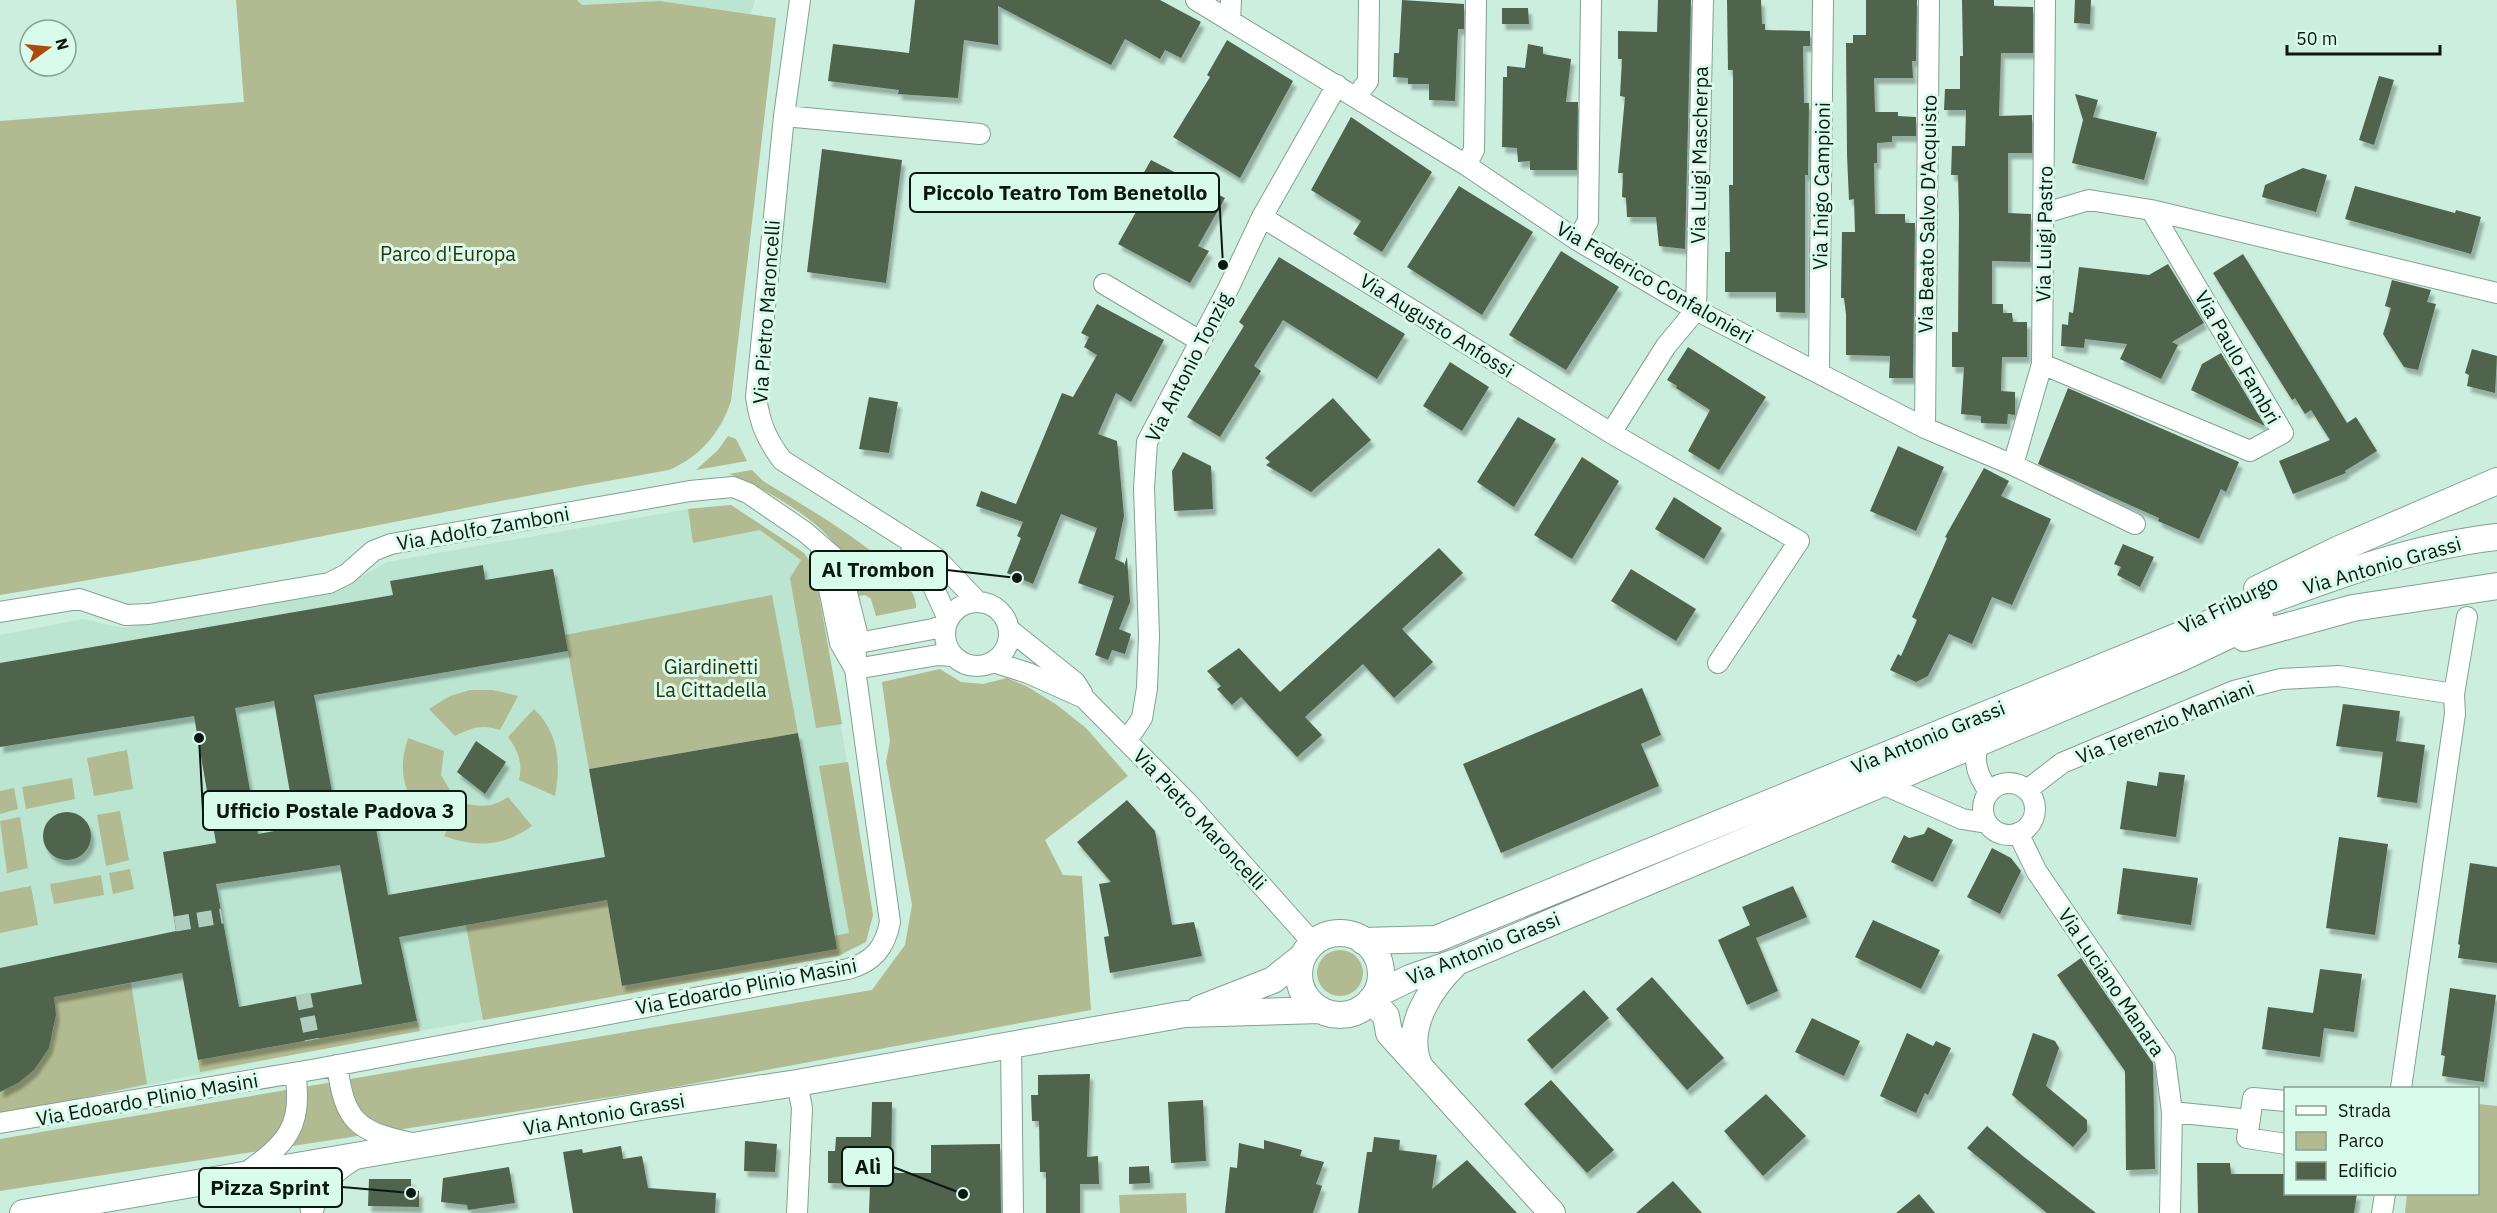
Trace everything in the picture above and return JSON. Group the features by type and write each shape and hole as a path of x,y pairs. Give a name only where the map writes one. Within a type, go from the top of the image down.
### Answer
{"street":[{"name":"Via Pietro Maroncelli","path":"800,0 784,116 756,397 765,436 782,460 935,557 977,601"},
{"name":"Via Federico Confalonieri","path":"1196,0 1466,165 1577,240 1696,310 1819,371 1925,428 2013,465 2135,524"},
{"path":"1230,21 1231,0"},
{"path":"1356,97 1368,81 1370,0"},
{"path":"1466,165 1474,150 1476,0"},
{"path":"1577,240 1588,221 1591,0"},
{"name":"Via Luigi Mascherpa","path":"1696,310 1703,0"},
{"name":"Via Inigo Campioni","path":"1819,371 1823,0"},
{"name":"Via Beato Salvo D'Acquisto","path":"1925,428 1929,0"},
{"name":"Via Luigi Pastro","path":"2013,465 2042,364 2046,0"},
{"name":"Via Antonio Tonzig","path":"1122,736 1132,732 1142,718 1148,688 1149,635 1144,488 1147,442 1262,218 1337,85"},
{"path":"784,116 980,134"},
{"path":"2045,213 2089,200 2151,210 2497,293"},
{"name":"Via Paulo Fambri","path":"2042,364 2250,451 2283,433 2151,210"},
{"name":"Via Augusto Anfossi","path":"1262,218 1611,433 1799,541 1718,663"},
{"path":"1104,284 1200,341"},
{"path":"1611,433 1666,346 1696,310"},
{"name":"Via Friburgo","path":"2124,656 2339,549 2497,481"},
{"name":"Via Adolfo Zamboni","path":"0,612 79,599 126,615 149,614 328,583 347,574 373,551 391,543 733,487 748,494 834,557 842,573 858,643"},
{"name":"Via Antonio Grassi","path":"1363,941 1436,939 2124,656 2354,569 2432,547 2497,537"},
{"name":"Via Pietro Maroncelli","path":"908,540 920,558 947,621"},
{"path":"821,546 840,643 855,669 938,655 953,656 972,666 993,662 1006,649 1010,630 999,609 988,603 977,601 960,606 947,621 933,629 858,643"},
{"name":"Via Antonio Grassi","path":"1373,997 1410,978 1459,961 2181,658 2275,614 2341,591 2420,568 2497,553"},
{"name":"Via Friburgo","path":"2181,658 2353,608 2497,586"},
{"path":"2401,1087 2455,714 2454,694 2467,617"},
{"path":"947,621 946,641 953,656"},
{"name":"Via Pietro Maroncelli","path":"1010,630 1075,682 1084,698 1188,803 1308,950"},
{"name":"Via Edoardo Plinio Masini","path":"0,1123 295,1073 848,969 873,958 885,942 890,922 855,669 858,643"},
{"name":"Via Pietro Maroncelli","path":"993,662 1036,676 1084,698"},
{"name":"Via Terenzio Mamiani","path":"2027,790 2062,763 2234,691 2281,679 2339,675 2454,694"},
{"path":"1978,742 1974,758 1977,774 1989,792"},
{"path":"1880,783 1962,819 1986,823 2000,834 2018,833 2031,822 2035,806 2027,790 2012,783 2003,783 1989,792 1983,807 1986,823"},
{"name":"Via Luciano Manara","path":"2018,833 2037,872 2165,1059 2172,1112 2170,1213"},
{"path":"1333,1012 1359,1010 1373,997 1380,981 1379,966 1374,952 1363,941 1349,934 1334,934 1308,950 1299,972 1301,987 1309,1000 1333,1012 1373,1032 1389,1033"},
{"name":"Via Antonio Grassi","path":"1185,1014 1274,980 1308,950"},
{"path":"1419,1065 1414,1052 1414,1036 1419,1019 1436,986 1459,961"},
{"path":"1373,997 1386,1016 1389,1033 1552,1213"},
{"name":"Via Antonio Grassi","path":"23,1213 652,1105 797,1083 1185,1014 1333,1012"},
{"path":"1011,1044 1013,1213"},
{"path":"337,1065 342,1096 347,1109 360,1125 376,1135 423,1145"},
{"path":"237,1178 266,1158 288,1135 297,1117 299,1098 295,1073"},
{"path":"797,1083 802,1108 797,1213"},
{"path":"2284,1101 2253,1098 2247,1138 2284,1144"},
{"path":"2172,1112 2250,1120"},
{"path":"312,1213 320,1189 336,1171 362,1155"},
{"path":"304,1166 312,1213"},
{"path":"2382,1213 2385,1195"}],"shaded area":[{"path":"577,0 755,0 751,14 660,1 582,5"},
{"path":"731,505 804,553 814,567 873,915 866,942 838,956 314,1050 0,1116 0,635 83,619 124,628 344,587 387,562 688,509"}],"green space":[{"name":"Parco d'Europa","path":"236,0 577,0 582,5 660,1 776,18 731,401 715,433 700,451 669,470 168,566 0,595 0,121 244,102"},
{"path":"728,436 736,439 747,461 696,470 718,450"},
{"path":"752,470 763,481 826,519 878,556 899,575 912,593 916,608 876,616 871,599 865,595 855,597 840,556 826,534 786,503 729,474"},
{"path":"731,505 804,553 814,567 842,724 816,728 790,578 801,560 760,530 693,543 688,509"},
{"name":"Giardinetti La Cittadella","path":"772,595 798,733 589,769 565,635"},
{"path":"940,669 961,682 983,684 1007,678 1028,687 1057,705 1086,728 1128,776 1045,840 1063,875 1082,876 1091,1010 669,1088 0,1191 0,1139 872,990 905,945 912,905 886,762 890,741 882,682"},
{"path":"470,690 493,690 518,696 500,730 477,727 455,736 429,709 450,696"},
{"path":"534,709 549,728 556,749 558,772 555,796 519,780 519,757 508,737"},
{"path":"408,738 444,751 441,775 454,797 429,825 414,805 405,785 403,763"},
{"path":"127,750 133,789 94,796 87,758"},
{"path":"848,762 873,915 866,942 838,956 483,1020 466,925 607,900 622,986 775,958 834,936 849,933 819,766"},
{"path":"72,778 75,799 26,809 22,787"},
{"path":"14,788 18,809 0,814 0,791"},
{"path":"508,797 532,826 522,833 490,843 467,842 444,836 462,803 486,806"},
{"path":"120,811 129,860 106,866 97,815"},
{"path":"20,817 28,868 7,873 0,821"},
{"path":"130,869 134,889 113,894 109,873"},
{"path":"101,875 104,895 54,904 50,884"},
{"path":"31,886 38,925 0,933 0,892"},
{"path":"1340,950 1356,957 1363,973 1356,989 1340,996 1324,989 1317,973 1324,957"},
{"path":"131,983 147,1084 0,1116 0,1092 26,1075 36,1065 50,1041 54,1028 53,997"},
{"path":"417,1021 420,1031 200,1072 198,1060"},
{"path":"2479,1104 2497,1106 2497,1213 2405,1213 2407,1195 2479,1195"},
{"path":"1186,1193 1187,1213 1120,1213 1119,1195"}],"building":[{"path":"915,0 1160,0 1201,22 1181,58 1165,50 1160,59 1125,39 1111,65 998,6 998,45 964,40 958,98 898,94 899,90 828,81 833,44 909,53"},
{"path":"1402,0 1464,4 1464,29 1458,29 1455,101 1429,100 1429,84 1408,84 1408,78 1393,77 1394,53 1399,53"},
{"path":"1658,0 1691,0 1685,249 1659,246 1656,217 1627,217 1626,198 1622,197 1623,173 1618,173 1625,97 1620,96 1622,59 1618,59 1618,31 1657,32"},
{"path":"1727,0 1761,0 1762,24 1765,24 1765,30 1810,31 1810,46 1803,46 1804,103 1809,103 1808,175 1805,175 1805,313 1776,312 1776,292 1725,292 1725,252 1730,252 1729,185 1733,185 1733,70 1728,70"},
{"path":"1866,0 1917,0 1916,61 1912,61 1913,78 1874,78 1875,112 1898,112 1898,116 1916,117 1916,136 1892,136 1892,142 1877,143 1877,163 1874,163 1875,214 1905,214 1905,223 1915,223 1913,378 1889,378 1890,356 1846,355 1846,314 1844,298 1841,298 1842,232 1855,232 1854,199 1849,200 1846,43 1853,43 1853,35 1866,35"},
{"path":"1962,0 1994,0 1994,6 2033,7 2033,53 2001,53 1999,116 2032,115 2032,153 2008,153 2008,213 2031,214 2030,262 1992,261 1992,304 2003,304 2003,313 2012,313 2013,322 2027,322 2027,357 2002,357 2001,391 2015,392 2015,415 2008,414 2007,424 1981,423 1981,416 1961,414 1964,367 1952,367 1952,332 1958,332 1959,216 1958,175 1951,175 1952,146 1965,146 1966,110 1944,110 1945,89 1960,89 1960,56 1963,56"},
{"path":"2075,0 2091,0 2090,24 2074,23"},
{"path":"1502,8 1528,8 1529,24 1502,24"},
{"path":"1227,40 1293,81 1240,178 1173,137 1210,77 1207,75"},
{"path":"1528,44 1543,47 1543,54 1571,59 1566,102 1578,102 1577,170 1530,170 1530,161 1518,162 1517,148 1502,147 1503,77 1507,77 1507,66 1525,68"},
{"path":"2379,76 2394,80 2374,145 2359,140"},
{"path":"2075,94 2098,100 2093,117 2157,132 2144,180 2072,163 2083,120"},
{"path":"1351,117 1432,172 1382,252 1353,234 1361,221 1311,190"},
{"path":"822,149 902,160 886,283 807,272"},
{"path":"1151,160 1225,198 1198,246 1209,251 1190,283 1118,244 1154,180 1143,174"},
{"path":"2303,168 2327,175 2316,212 2262,197 2265,185"},
{"path":"1459,186 1533,232 1482,315 1407,267"},
{"path":"2355,186 2455,213 2456,210 2481,217 2471,254 2345,219"},
{"path":"1561,251 1619,287 1566,370 1509,335"},
{"path":"2243,254 2347,423 2356,417 2377,451 2345,471 2346,473 2293,494 2279,461 2330,440 2311,410 2305,414 2295,398 2292,400 2213,273"},
{"path":"1279,257 1405,334 1377,379 1283,320 1254,366 1261,371 1220,437 1187,417 1244,326 1239,322"},
{"path":"2168,264 2204,323 2172,342 2178,345 2161,379 2120,359 2127,344 2085,339 2084,348 2061,346 2062,324 2068,325 2069,312 2073,313 2079,267 2149,275"},
{"path":"2392,280 2431,290 2427,302 2436,304 2418,370 2404,367 2383,334 2391,308 2385,306"},
{"path":"1097,304 1164,340 1131,402 1116,393 1098,434 1117,441 1124,516 1115,559 1124,563 1124,566 1127,557 1130,602 1119,629 1131,634 1125,654 1112,650 1108,660 1095,655 1114,596 1078,583 1097,528 1061,514 1033,584 1007,573 1021,538 1017,536 1023,522 976,506 981,491 1016,504 1062,393 1073,397 1097,355 1084,347 1089,337 1081,333"},
{"path":"1688,347 1766,397 1719,470 1688,451 1710,410 1667,380"},
{"path":"2472,349 2497,356 2495,393 2467,386 2469,375 2465,373"},
{"path":"2221,353 2265,426 2191,390 2202,364"},
{"path":"1450,362 1489,387 1462,431 1423,406"},
{"path":"2068,388 2239,462 2226,492 2221,489 2199,539 2158,521 2159,518 2038,464"},
{"path":"869,397 898,402 889,453 859,449"},
{"path":"1333,398 1371,440 1311,492 1266,465 1270,462 1265,458"},
{"path":"1518,417 1556,439 1514,507 1477,482"},
{"path":"1898,446 1944,467 1916,531 1870,511"},
{"path":"1183,452 1211,466 1213,509 1174,511 1172,471"},
{"path":"1582,457 1619,481 1572,559 1534,535"},
{"path":"1984,468 2009,481 2001,496 2051,519 2012,605 1992,597 1972,644 1949,634 1928,676 1916,682 1890,670 1898,654 1901,656 1917,620 1912,617 1947,538 1945,537"},
{"path":"1674,497 1722,528 1704,559 1655,529"},
{"path":"2123,544 2154,557 2140,587 2117,575 2121,567 2114,564"},
{"path":"1439,548 1463,573 1402,629 1433,662 1394,698 1363,664 1305,717 1322,735 1297,757 1241,697 1232,705 1217,689 1221,686 1207,671 1239,648 1280,692"},
{"path":"483,565 485,580 553,569 568,651 314,695 337,819 373,812 388,895 605,857 589,769 798,733 837,949 622,986 607,900 399,937 417,1021 198,1060 182,973 54,997 56,1015 49,1048 34,1070 18,1083 0,1092 0,968 176,931 163,852 216,843 194,716 0,747 0,663 393,595 390,581","holes":["274,701 296,827 258,834 235,708","340,865 362,984 239,1007 216,884"]},
{"path":"1631,569 1696,609 1676,641 1611,601"},
{"path":"1642,688 1661,735 1641,744 1659,786 1501,853 1463,764"},
{"path":"2343,704 2400,711 2396,741 2425,745 2417,803 2377,797 2383,752 2336,746"},
{"path":"476,741 506,762 485,794 457,772"},
{"path":"2159,772 2185,775 2176,837 2120,829 2127,781 2157,786"},
{"path":"1127,800 1155,831 1172,925 1194,922 1202,956 1110,973 1104,937 1109,936 1099,884 1111,882 1077,842"},
{"path":"62,812 72,812 84,819 91,831 91,841 84,853 72,860 62,860 47,849 43,841 43,831 54,816"},
{"path":"1928,827 1953,840 1933,882 1891,862 1904,835 1909,838 1924,834"},
{"path":"2339,837 2388,844 2375,935 2326,928"},
{"path":"1992,848 2011,858 2021,871 2000,914 1967,897"},
{"path":"2470,863 2497,867 2497,963 2458,958"},
{"path":"2123,868 2198,878 2191,925 2117,914"},
{"path":"1793,886 1807,917 1756,938 1778,991 1747,1005 1718,940 1750,925 1742,907"},
{"path":"1873,920 1940,950 1921,989 1855,957"},
{"path":"2081,958 2153,1063 2155,1169 2126,1170 2125,1071 2057,975"},
{"path":"2320,969 2362,974 2354,1032 2324,1028 2320,1057 2262,1049 2268,1007 2313,1013"},
{"path":"1652,977 1724,1058 1687,1090 1616,1009"},
{"path":"2450,988 2496,995 2484,1082 2442,1076 2445,1056 2441,1055"},
{"path":"1584,990 1609,1018 1552,1069 1527,1040"},
{"path":"1812,1018 1860,1041 1844,1076 1795,1052"},
{"path":"1907,1033 1933,1046 1936,1041 1951,1048 1928,1095 1925,1093 1916,1113 1880,1096"},
{"path":"2033,1033 2055,1041 2059,1048 2046,1086 2087,1120 2087,1131 2073,1147 2012,1095"},
{"path":"1090,1074 1087,1157 1098,1156 1099,1184 1080,1184 1080,1213 1046,1213 1046,1172 1040,1172 1039,1121 1032,1121 1031,1095 1038,1095 1038,1075"},
{"path":"1551,1080 1614,1150 1587,1173 1524,1104"},
{"path":"1766,1094 1806,1136 1763,1176 1724,1131"},
{"path":"1203,1100 1206,1161 1171,1163 1168,1102"},
{"path":"872,1102 892,1102 891,1173 931,1173 931,1145 1000,1144 1001,1213 869,1213 870,1184 828,1183 828,1151 835,1151 836,1137 871,1137"},
{"path":"1987,1126 2096,1213 2047,1213 1967,1148"},
{"path":"1374,1137 1400,1140 1399,1150 1437,1155 1432,1189 1467,1160 1517,1213 1358,1213 1367,1152 1372,1152"},
{"path":"1264,1140 1302,1150 1300,1156 1324,1162 1316,1184 1322,1186 1313,1213 1225,1213 1230,1167 1237,1168 1239,1143 1264,1149"},
{"path":"745,1141 777,1144 775,1172 744,1171"},
{"path":"621,1146 623,1159 642,1156 648,1188 716,1193 715,1213 573,1213 563,1152 582,1149 583,1153"},
{"path":"2197,1163 2230,1163 2231,1174 2284,1174 2284,1195 2357,1195 2354,1213 2198,1213"},
{"path":"1149,1166 1150,1183 1129,1184 1129,1167"},
{"path":"509,1167 515,1203 468,1210 467,1205 441,1202 443,1178"},
{"path":"369,1179 411,1179 411,1191 419,1191 419,1207 368,1206"},
{"path":"1673,1181 1702,1213 1636,1213"},
{"path":"1919,1194 1935,1213 1896,1213"}],"tunnel":[{"path":"175,924 222,916"},
{"path":"303,994 312,1040"}],"place":[{"name":"Piccolo Teatro Tom Benetollo","path":"1223,265"},
{"name":"Al Trombon","path":"1017,578"},
{"name":"Ufficio Postale Padova 3","path":"199,738"},
{"name":"Pizza Sprint","path":"411,1193"},
{"name":"Alì","path":"963,1194"}]}
